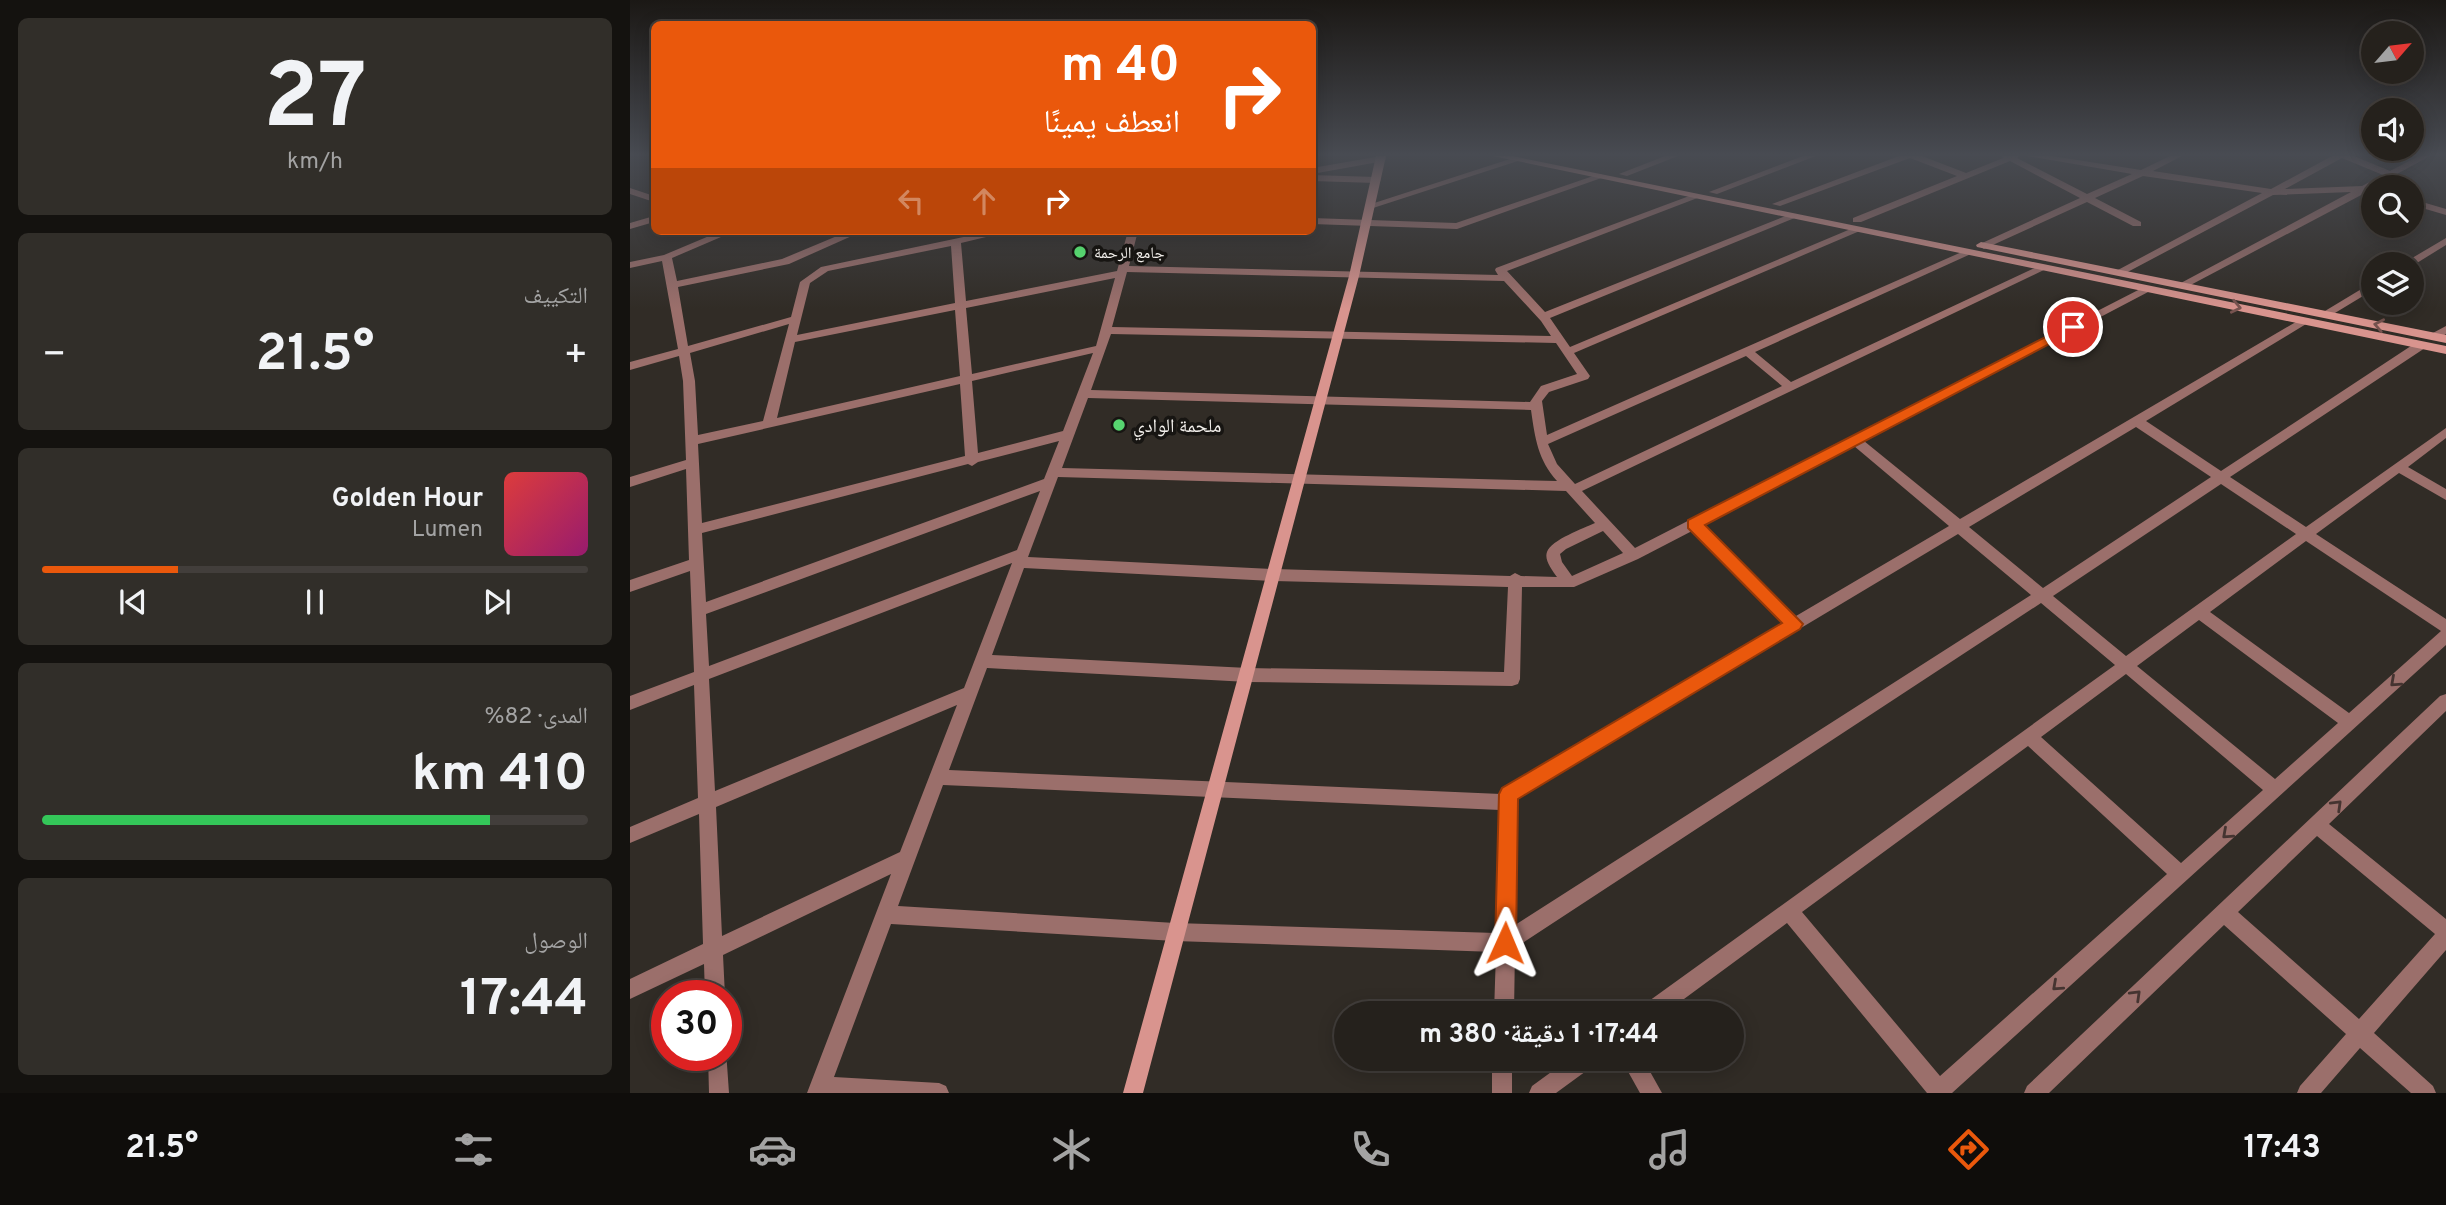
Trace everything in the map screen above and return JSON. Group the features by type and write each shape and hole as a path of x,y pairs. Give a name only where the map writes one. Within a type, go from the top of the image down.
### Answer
{"main road":[{"path":"1133,1093 1175,932 1248,676 1370,207"},
{"path":"1744,207 1984,246 2326,314 2434,340 2446,350"},
{"path":"1788,207 1968,253 2305,321 2434,340"}],"street":[{"path":"1316,221 1457,226 1512,207"},
{"path":"1633,555 1550,466 1542,442 1536,401 1545,389 1584,376 1543,317 1500,270 1668,207"},
{"path":"1567,352 1897,207"},
{"path":"1984,246 2068,207"},
{"path":"2104,207 2137,224"},
{"path":"2120,273 2245,207"},
{"path":"2183,286 2335,207"},
{"path":"2429,207 2446,212"},
{"path":"1543,317 1793,217"},
{"path":"630,226 651,220"},
{"path":"630,265 667,257 720,235"},
{"path":"672,285 785,262 846,235"},
{"path":"769,423 805,282 812,275 825,269 988,235"},
{"path":"939,1093 818,1090 1101,348 1132,235"},
{"path":"2424,254 2446,240"},
{"path":"956,242 972,461"},
{"path":"1542,442 1968,253"},
{"path":"667,257 684,351 692,441 715,980"},
{"path":"700,610 1052,477 1571,488 2043,268"},
{"path":"790,340 1123,271 1507,278"},
{"path":"630,703 1021,557 1274,575 1515,579 1569,583 1694,524 2146,289"},
{"path":"2326,314 2361,292"},
{"path":"630,366 795,319"},
{"path":"1504,1001 1509,794 2305,321"},
{"path":"885,914 1175,932 1505,943 2042,596 2434,340 2446,329"},
{"path":"1106,330 1559,340"},
{"path":"692,441 1101,348"},
{"path":"1747,351 1790,387"},
{"path":"1084,394 1537,407"},
{"path":"2136,421 2446,627"},
{"path":"1665,1001 2446,432"},
{"path":"696,530 1068,435"},
{"path":"1855,440 2276,790"},
{"path":"630,482 693,462"},
{"path":"2398,467 2446,495"},
{"path":"1569,583 1555,563 1553,552 1561,545 1605,524"},
{"path":"1694,524 1794,624"},
{"path":"630,586 698,564"},
{"path":"982,661 1248,676 1512,679 1515,579"},
{"path":"2199,612 2350,723"},
{"path":"1789,911 1938,1092 2446,636"},
{"path":"630,835 970,692"},
{"path":"2034,1093 2446,701"},
{"path":"2029,736 2181,875"},
{"path":"937,778 1509,802"},
{"path":"2307,1093 2446,933 2316,824"},
{"path":"630,989 906,858"},
{"path":"2224,912 2426,1093"},
{"path":"718,1071 719,1093"},
{"path":"1502,1071 1502,1093"},
{"path":"1539,1093 1569,1071"},
{"path":"1639,1071 1653,1093"}],"place":[{"name":"جامع الرحمة","path":"1080,252"},
{"name":"ملحمة الوادي","path":"1119,425"}],"route":[{"path":"1505,943 1509,794 1794,624 1694,524 2073,327"}]}
